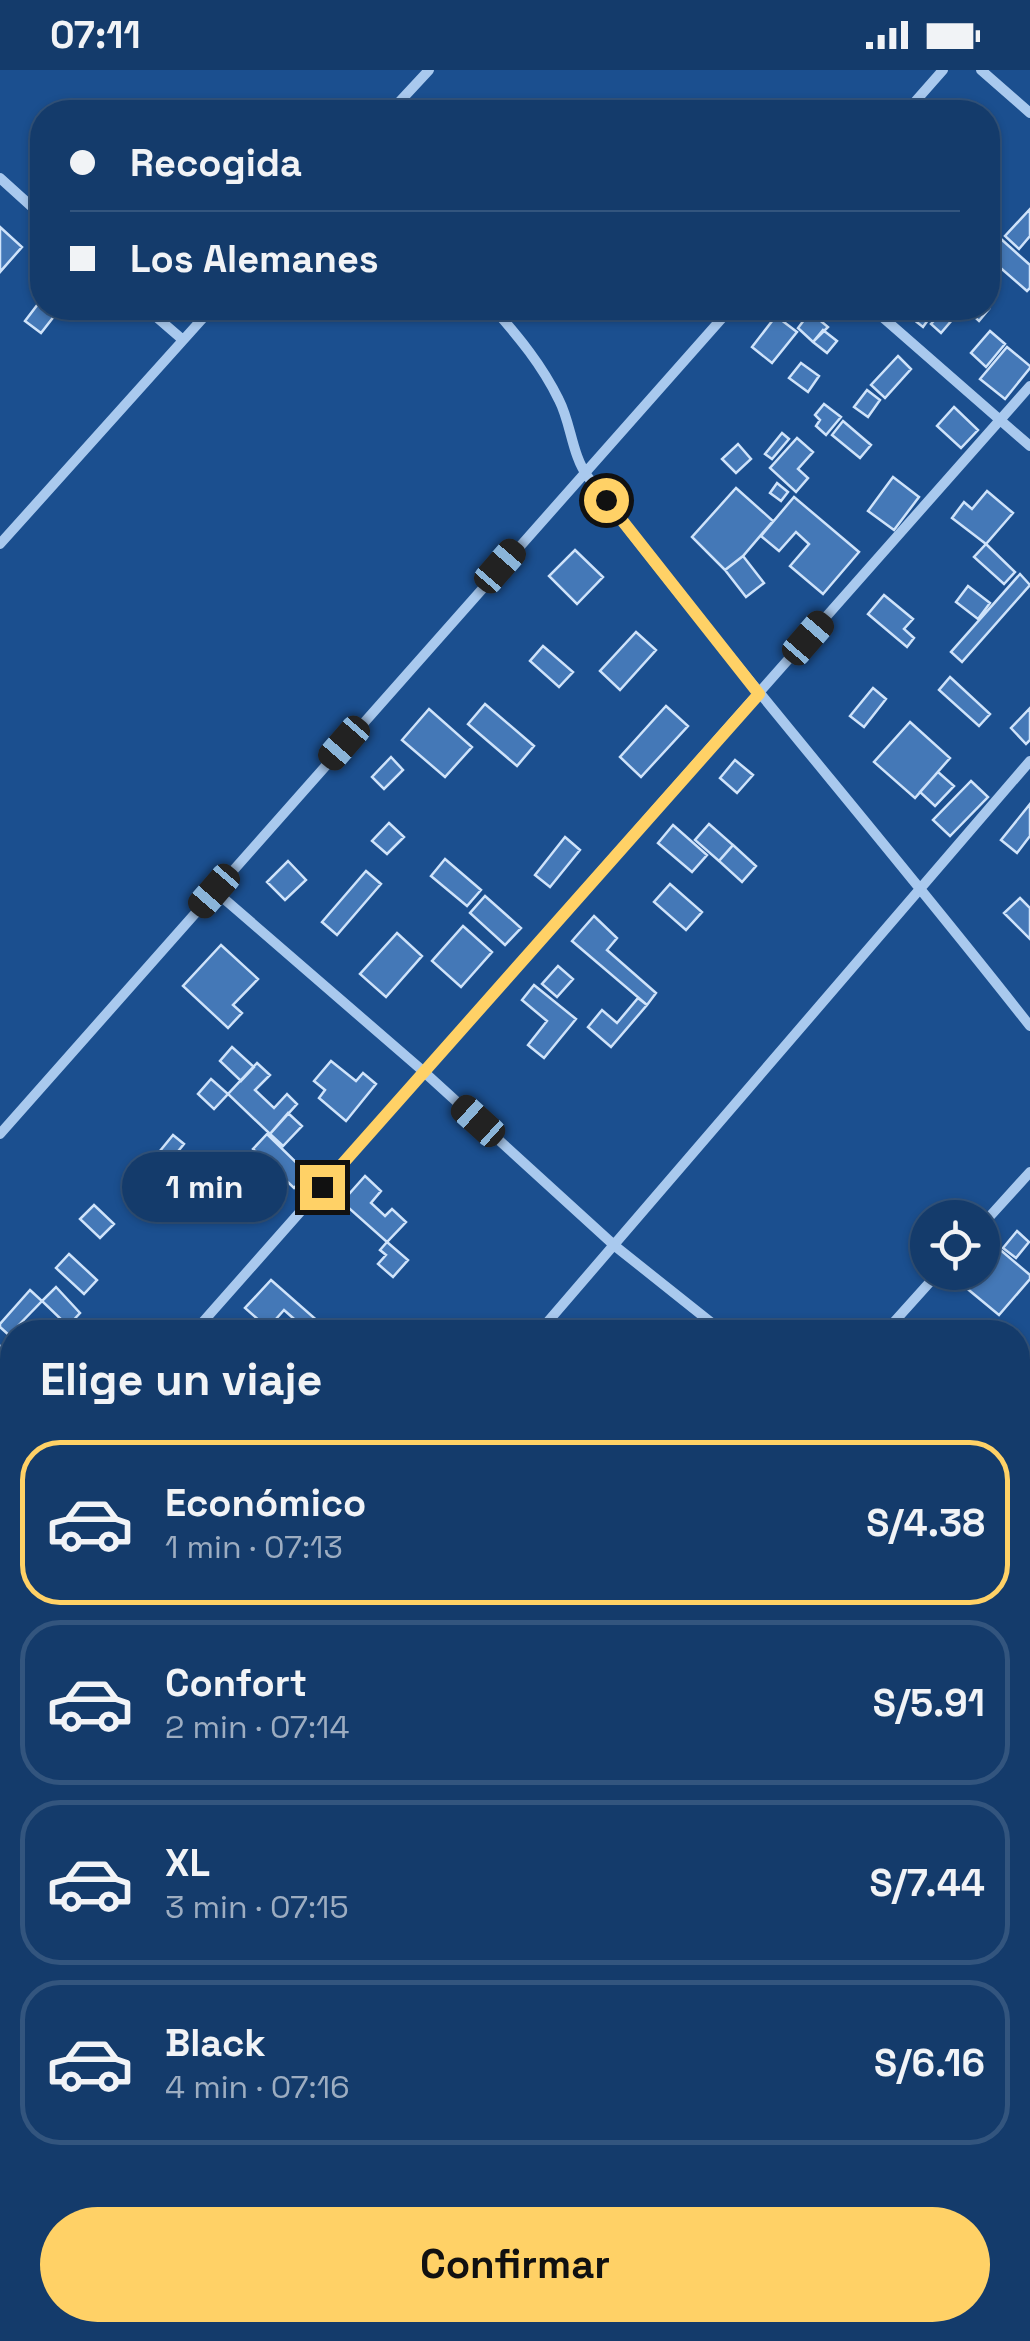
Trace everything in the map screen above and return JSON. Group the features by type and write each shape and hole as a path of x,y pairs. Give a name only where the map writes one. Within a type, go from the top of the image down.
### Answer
{"street":[{"path":"401,100 429,70"},
{"path":"917,100 944,70"},
{"path":"981,70 1030,114"},
{"path":"0,178 30,205"},
{"path":"160,320 183,340"},
{"path":"0,544 201,320"},
{"path":"504,320 530,350 560,402 584,472 1030,1026"},
{"path":"0,1134 720,320"},
{"path":"886,320 1030,446"},
{"path":"205,1320 1030,386"},
{"path":"550,1320 1030,761"},
{"path":"214,891 423,1071 615,1246 708,1320"},
{"path":"1000,1205 1030,1172"},
{"path":"896,1320 923,1290"}],"building":[{"path":"1030,209 1030,236 1019,249 1005,236"},
{"path":"0,227 22,247 0,272"},
{"path":"1000,240 1030,265 1027,291 1000,267"},
{"path":"30,314 30,320 51,320 41,333 25,321"},
{"path":"773,320 781,320 797,332 772,363 752,347"},
{"path":"804,320 820,320 828,327 813,342 798,328"},
{"path":"935,320 952,320 941,333 931,324"},
{"path":"823,330 837,341 827,353 813,342"},
{"path":"990,331 1005,344 986,367 971,353"},
{"path":"1007,347 1030,368 1005,399 980,379"},
{"path":"898,356 911,369 885,398 871,385"},
{"path":"801,363 819,376 808,392 789,378"},
{"path":"867,390 880,400 868,417 854,407"},
{"path":"824,404 841,417 826,435 816,426 820,420 815,415"},
{"path":"954,407 978,430 961,448 937,426"},
{"path":"843,421 871,445 860,458 832,435"},
{"path":"782,433 789,439 772,459 765,454"},
{"path":"797,438 813,452 798,469 808,478 796,492 770,468"},
{"path":"738,444 751,459 736,473 722,459"},
{"path":"893,477 919,497 894,530 868,511"},
{"path":"777,483 788,492 781,501 770,493"},
{"path":"736,488 773,521 743,556 725,570 692,537"},
{"path":"987,491 1013,513 986,544 952,518 964,502 972,509"},
{"path":"794,497 859,552 823,594 790,566 809,544 796,532 779,551 761,536"},
{"path":"986,544 1015,572 1004,584 974,557"},
{"path":"575,550 603,577 577,604 549,576"},
{"path":"743,556 764,583 746,597 725,570"},
{"path":"1020,574 1030,585 962,662 951,652"},
{"path":"968,586 990,603 978,619 956,602"},
{"path":"884,595 913,619 904,629 914,638 907,647 868,614"},
{"path":"636,632 656,650 620,690 600,671"},
{"path":"543,646 573,672 559,687 530,661"},
{"path":"950,677 990,714 979,726 939,690"},
{"path":"873,688 886,699 864,727 850,716"},
{"path":"485,704 534,746 517,766 468,724"},
{"path":"666,706 688,726 641,777 620,757"},
{"path":"1030,708 1030,740 1026,744 1011,728"},
{"path":"429,709 472,747 445,777 402,740"},
{"path":"910,722 950,758 915,798 874,762"},
{"path":"391,757 403,770 384,789 372,777"},
{"path":"735,760 753,775 737,793 720,778"},
{"path":"938,772 954,786 935,806 920,792"},
{"path":"971,781 988,797 950,836 933,820"},
{"path":"1030,804 1030,836 1017,853 1001,840"},
{"path":"389,823 404,837 387,854 372,841"},
{"path":"709,824 733,845 719,861 695,840"},
{"path":"673,825 707,855 692,872 658,843"},
{"path":"565,837 580,850 550,887 535,875"},
{"path":"733,845 756,866 742,882 719,861"},
{"path":"445,859 481,890 467,906 431,876"},
{"path":"288,861 306,880 285,900 267,882"},
{"path":"366,871 381,884 337,935 322,922"},
{"path":"670,884 702,912 686,930 654,902"},
{"path":"485,896 521,928 505,945 470,913"},
{"path":"1020,898 1030,908 1030,939 1004,913"},
{"path":"594,916 617,938 607,950 656,993 647,1005 572,941"},
{"path":"463,926 492,952 461,987 432,961"},
{"path":"397,933 422,956 386,997 360,974"},
{"path":"221,945 258,979 233,1005 242,1013 228,1028 183,986"},
{"path":"558,966 573,979 557,997 542,984"},
{"path":"534,985 576,1019 544,1058 528,1045 547,1021 522,1000"},
{"path":"638,998 647,1005 611,1047 588,1027 602,1010 617,1023"},
{"path":"232,1047 254,1067 241,1081 220,1061"},
{"path":"331,1061 356,1081 363,1073 376,1084 346,1121 319,1098 325,1090 314,1081"},
{"path":"257,1063 270,1075 255,1090 274,1108 287,1094 297,1104 270,1134 228,1094"},
{"path":"211,1079 228,1094 214,1109 198,1094"},
{"path":"288,1113 302,1126 283,1146 270,1134"},
{"path":"267,1134 307,1173 294,1188 253,1149"},
{"path":"173,1135 184,1144 166,1166 155,1157"},
{"path":"213,1152 251,1190 269,1171 283,1184 252,1215 200,1164"},
{"path":"166,1166 180,1177 160,1200 166,1205 158,1213 138,1195"},
{"path":"365,1176 381,1191 371,1203 385,1216 392,1209 406,1222 387,1242 342,1202"},
{"path":"94,1205 114,1224 100,1238 80,1219"},
{"path":"1017,1231 1029,1242 1016,1258 1003,1248"},
{"path":"387,1242 408,1260 393,1277 378,1264 386,1255 380,1250"},
{"path":"1000,1250 1030,1279 999,1315 969,1290 1000,1290"},
{"path":"69,1254 97,1280 84,1294 56,1268"},
{"path":"271,1280 317,1320 291,1320 284,1310 275,1320 259,1320 245,1308"},
{"path":"56,1287 80,1313 74,1320 62,1320 42,1301"},
{"path":"30,1290 42,1301 24,1320 4,1320"}],"route":[{"path":"322,1187 759,694 606,500"}]}
